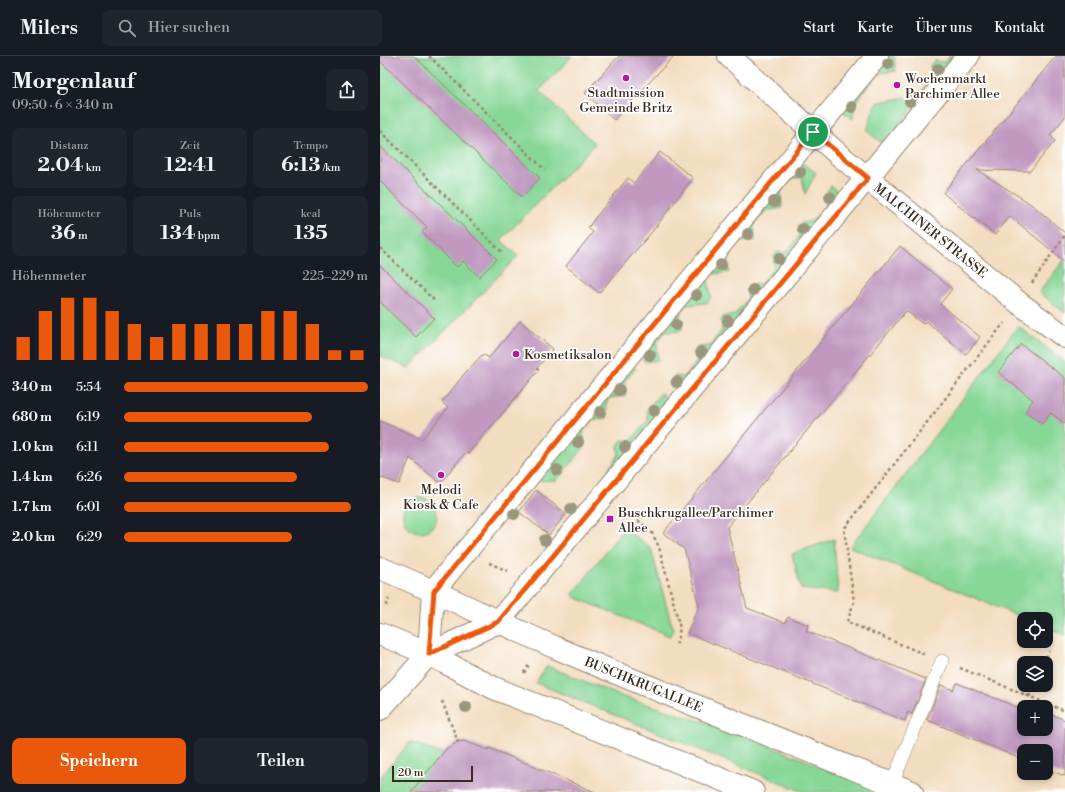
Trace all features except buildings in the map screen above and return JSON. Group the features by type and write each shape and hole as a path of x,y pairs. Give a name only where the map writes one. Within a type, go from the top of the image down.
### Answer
{"street":[{"name":"MALCHINER STRASSE","path":"729,56 813,132 868,178 1019,303 1065,337"},
{"path":"429,654 434,591 877,56"},
{"path":"380,709 429,654 498,622 968,56"},
{"name":"BUSCHKRUGALLEE","path":"380,568 434,591 498,622 688,702 902,788"},
{"path":"380,634 429,654 494,688 753,792"}],"lane":[{"path":"902,788 942,661"}],"path":[{"path":"429,56 545,170"},
{"path":"380,131 503,253"},
{"path":"1065,235 1019,303 844,529 854,602 847,622 1065,711"},
{"path":"380,248 436,301"},
{"path":"605,493 651,531 656,542 680,628 676,647"},
{"path":"487,562 514,574"},
{"path":"1047,656 1049,650"},
{"path":"521,677 532,660"},
{"path":"1029,697 1031,692"},
{"path":"442,701 458,742"}],"green space":[{"path":"380,56 572,56 539,91 595,144 501,240 518,256 409,368 380,356"},
{"path":"888,56 894,56 896,71 880,73 855,102 853,119 842,111"},
{"path":"950,56 956,56 883,144 867,131 874,108 879,102 918,95 934,76 930,65 934,61 945,62"},
{"path":"800,161 816,173 805,194 802,177 791,179 781,190 782,208 766,211 754,224 755,240 738,242 727,255 729,272 713,274 708,279 711,297 707,303 687,305 680,313 682,331 665,332 657,342 658,360 645,362 639,356"},
{"path":"831,186 841,194 677,392 668,384 675,376 684,377 697,361 695,351 698,347 709,346 722,330 721,320 724,316 735,315 748,299 747,288 750,285 761,284 774,268 773,257 777,252 786,253 799,237 798,227 801,223 812,221 825,207 826,193"},
{"path":"1065,259 1065,313 1039,292"},
{"path":"1018,326 1065,362 1065,635 1053,630 1053,612 1017,612 1017,615 850,547"},
{"path":"632,365 636,369 624,382 625,396 610,398 606,404 607,418 592,421 583,432 585,446 557,480 535,481"},
{"path":"661,393 670,401 609,474 609,468 619,455 618,445 622,440 631,441 648,420 647,409"},
{"path":"417,498 423,498 427,499 434,505 437,515 436,522 430,529 423,532 417,532 413,531 406,525 403,518 403,512 404,508 410,501"},
{"path":"624,528 651,548 673,630 670,636 574,597 573,594"},
{"path":"834,539 838,593 801,589 792,554"},
{"path":"547,666 621,696 729,730 886,792 804,792 536,683"},
{"path":"410,742 443,754 415,788 411,785 405,792 380,792 380,778"}],"place":[{"name":"Stadtmission Gemeinde Britz","path":"626,78"},
{"name":"Wochenmarkt Parchimer Allee","path":"897,85"},
{"name":"Kosmetiksalon","path":"516,354"},
{"name":"Melodi Kiosk & Cafe","path":"441,475"},
{"name":"Buschkrugallee/Parchimer Allee","path":"610,519"}],"route":[{"path":"813,132 868,178 852,195 498,622 429,654 434,591 813,132"}]}
